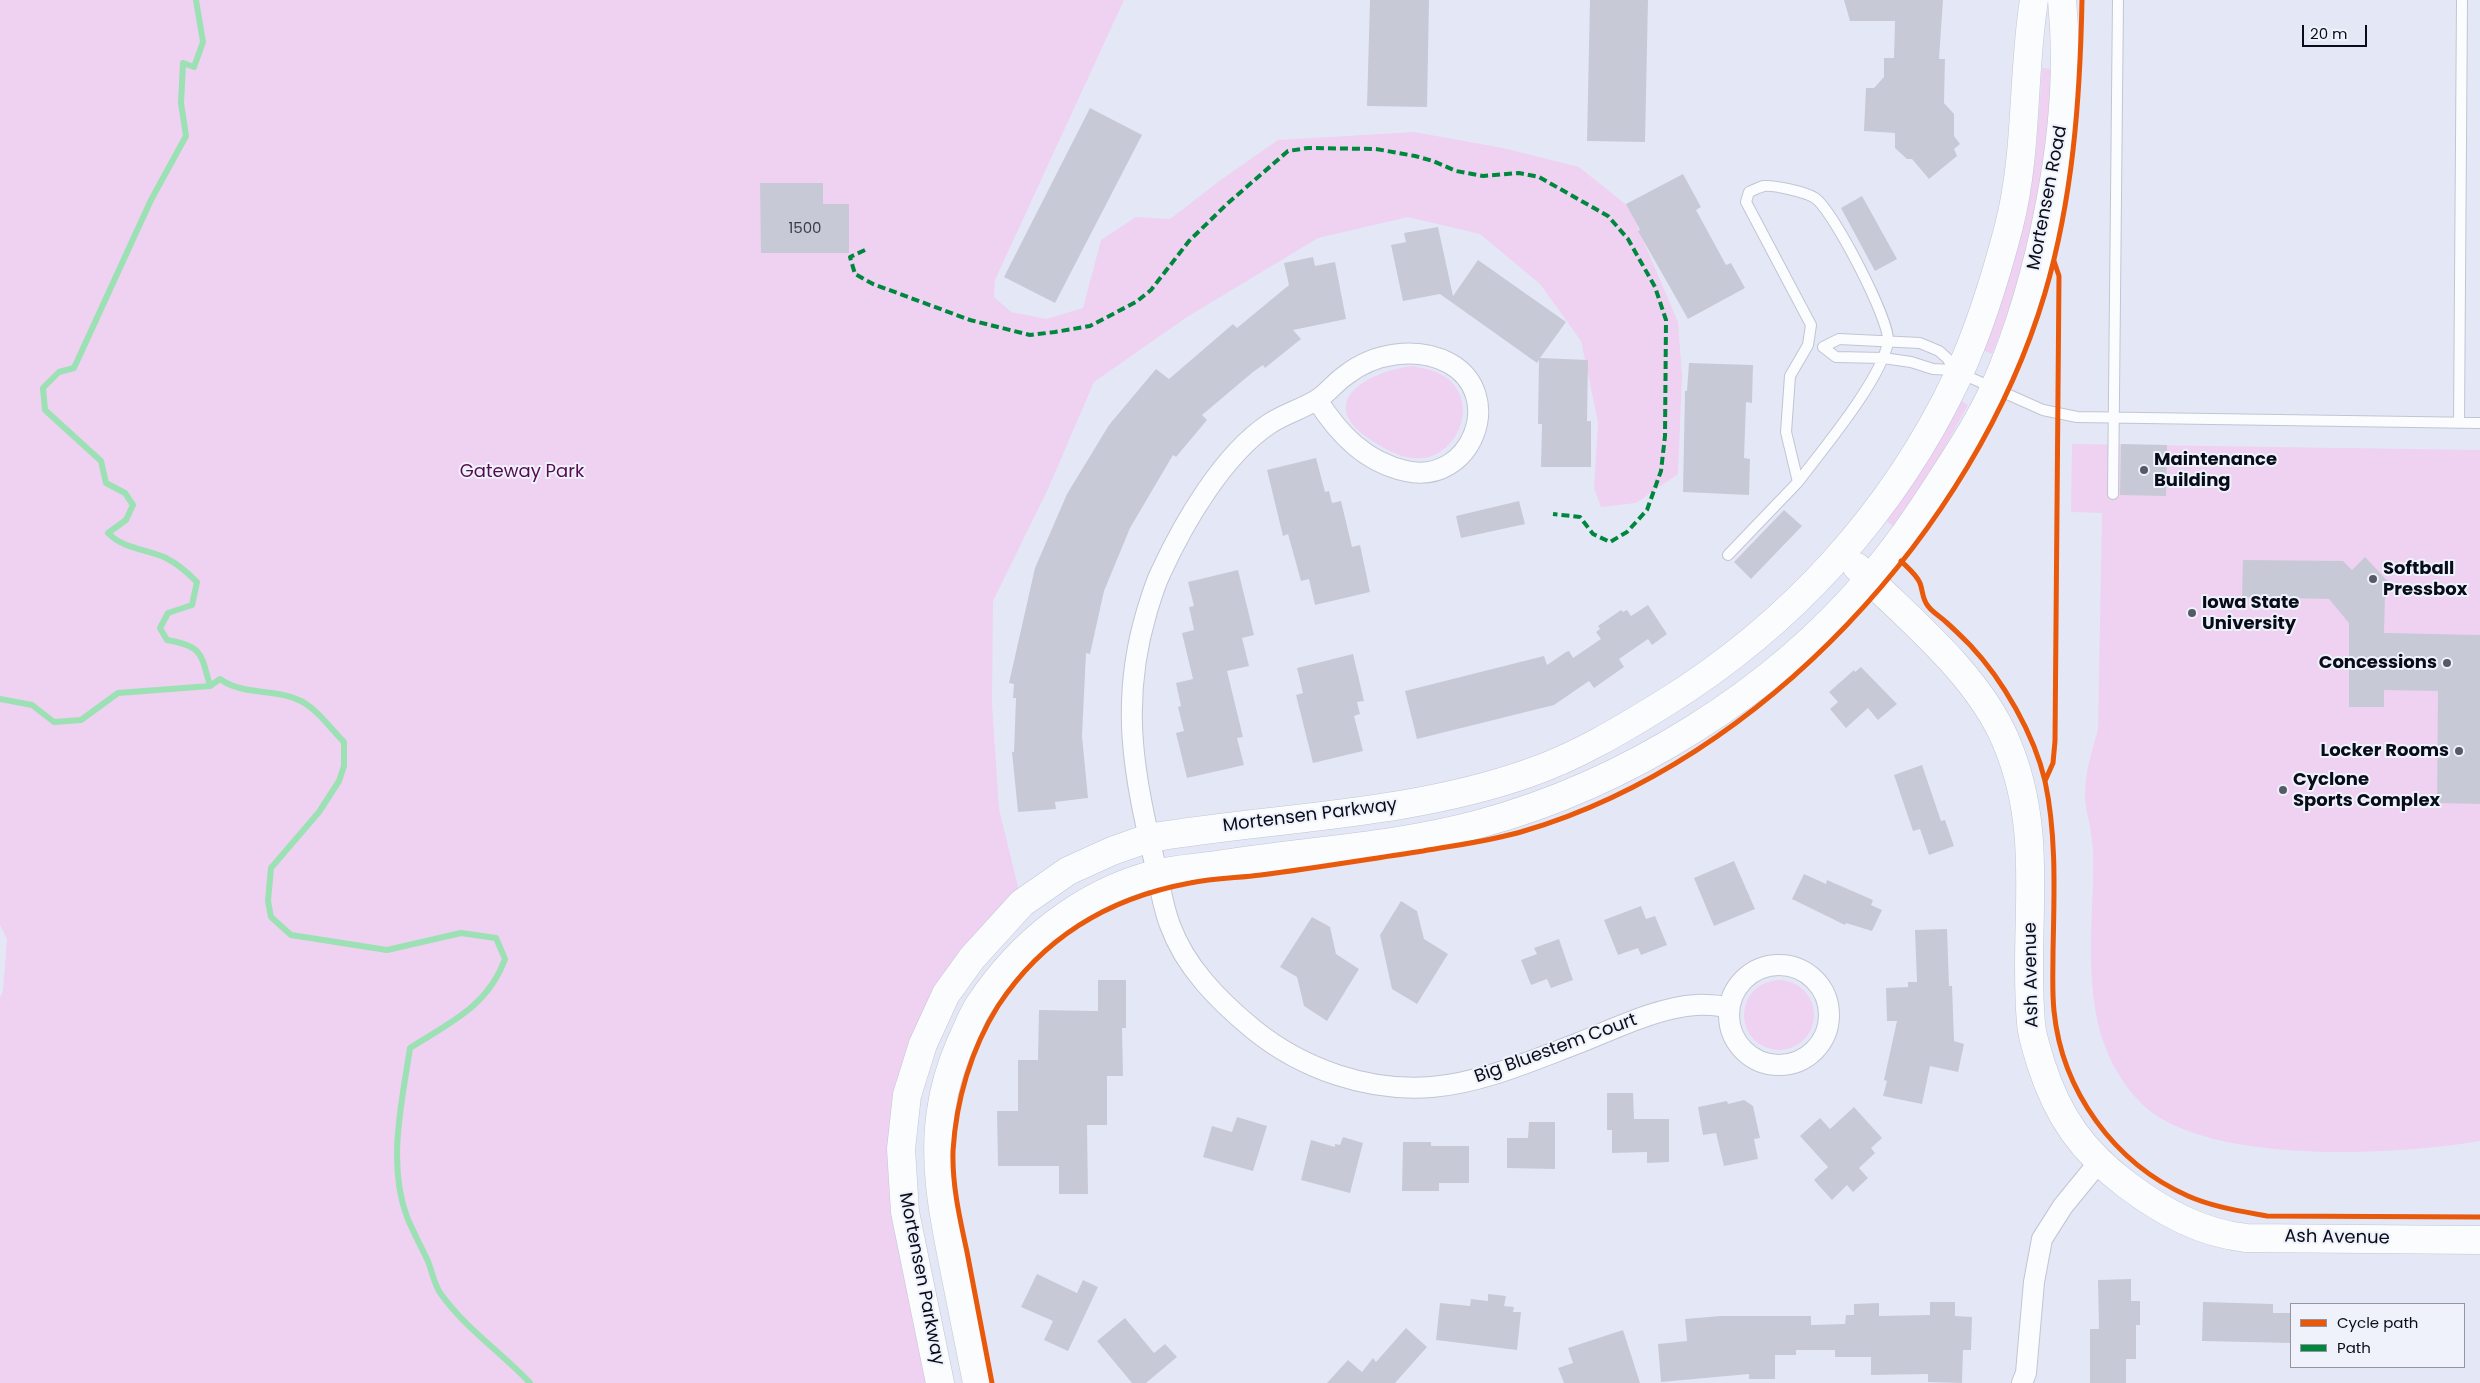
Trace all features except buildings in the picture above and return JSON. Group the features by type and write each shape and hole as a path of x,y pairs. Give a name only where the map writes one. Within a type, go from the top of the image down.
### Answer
{"street":[{"name":"Mortensen Road","path":"1956,371 1989,296 2010,222 2021,161 2030,25 2034,0"},
{"name":"Mortensen Road","path":"1994,389 2025,307 2045,227 2058,161 2065,100 2062,0"},
{"path":"1404,353 1428,356 1451,364 1468,380 1476,397 1478,413 1477,431 1459,458 1439,471 1417,474 1389,467 1366,455 1331,421 1317,400 1348,373 1374,358 1404,353"},
{"name":"Mortensen Parkway","path":"940,1383 905,1212 901,1148 907,1095 923,1044 946,994 972,958 1022,903 1068,871 1112,850 1149,838 1409,804 1530,773 1600,742 1705,678 1798,602 1843,553 1891,492 1936,419 1956,371"},
{"name":"Mortensen Parkway","path":"978,1383 942,1206 938,1160 941,1109 954,1059 975,1010 1024,948 1087,902 1157,874 1420,836 1474,825 1544,804 1611,775 1662,748 1730,705 1824,626 1869,579 1918,516 1966,441 1994,389"},
{"name":"Big Bluestem Court","path":"1317,400 1296,408 1266,425 1240,450 1204,494 1177,536 1157,580 1138,641 1130,712 1136,780 1170,925 1204,983 1234,1013 1274,1047 1327,1072 1373,1085 1432,1087 1478,1078 1531,1061 1646,1016 1695,1005 1730,1007"},
{"name":"Ash Avenue","path":"1843,553 1957,667 1989,708 2005,739 2027,808 2031,850 2031,1015 2034,1043 2046,1081 2060,1114 2079,1141 2099,1162 2151,1203 2174,1216 2226,1235 2246,1238 2480,1240"},
{"path":"1772,965 1788,966 1803,971 1816,981 1824,994 1829,1009 1828,1025 1822,1041 1810,1054 1795,1062 1779,1066 1762,1062 1747,1054 1736,1040 1730,1024 1730,1007 1735,992 1744,979 1757,970 1772,965"},
{"path":"2022,1383 2026,1372 2034,1282 2042,1239 2062,1206 2099,1162"}],"lane":[{"path":"2113,494 2118,0"},
{"path":"2459,423 2462,0"},
{"path":"1728,555 1798,482 1847,417 1883,358 1888,340 1874,296 1829,213 1816,198 1798,191 1764,186 1750,192 1746,202 1811,325 1808,345 1790,376 1786,432 1798,482"},
{"path":"1823,347 1839,338 1920,343 1939,351 1948,359 1956,371"},
{"path":"1808,345 1823,347 1836,357 1883,358 1911,362 1933,369 1956,371 1994,389 2059,414 2114,417 2480,423"}],"green space":[{"name":"Gateway Park","path":"0,0 1124,0 995,280 994,297 1011,312 1046,319 1083,308 1101,240 1136,217 1170,219 1222,179 1278,140 1414,132 1503,148 1579,167 1629,207 1678,322 1682,376 1678,474 1636,503 1601,507 1594,488 1598,422 1581,341 1540,284 1480,234 1408,217 1318,238 1187,317 1094,382 1048,489 993,601 992,704 999,809 1022,903 972,958 907,1095 926,1383 0,1383 0,997 3,991 7,939 0,925"},
{"path":"2042,68 2053,69 2042,181 2018,282 1992,354 1982,350 2027,202 2036,154"},
{"path":"1413,366 1435,372 1450,381 1460,395 1463,407 1459,429 1453,440 1445,448 1424,458 1409,458 1381,446 1368,438 1353,424 1346,411 1348,400 1355,389 1381,374"},
{"path":"1960,400 1968,405 1933,468 1893,526 1885,520"},
{"name":"Cyclone Sports Complex","path":"2072,444 2480,450 2480,1141 2404,1150 2313,1152 2267,1148 2224,1141 2186,1130 2154,1114 2126,1086 2115,1069 2100,1032 2093,990 2091,946 2093,852 2085,800 2087,773 2098,730 2102,513 2071,512"},
{"path":"1779,980 1792,983 1804,990 1811,1002 1814,1015 1811,1028 1804,1040 1792,1047 1779,1050 1766,1047 1754,1040 1747,1028 1744,1015 1747,1002 1754,990 1766,983"}],"waterway":[{"path":"196,0 203,42 194,67 183,63 181,103 186,136 151,200 74,368 59,372 43,388 45,410 101,461 106,483 125,493 133,505 126,520 108,533 128,546 170,560 197,582 192,605 168,613 160,628 167,640 188,645 199,653 205,666 210,686"},
{"path":"0,699 32,705 54,722 81,720 118,693 210,686 220,679 239,688 281,694 301,701 319,714 344,742 344,766 339,781 319,812 271,868 268,901 271,917 291,935 387,950 461,933 496,938 505,959 489,989 454,1021 410,1048 398,1132 398,1175 407,1217 439,1290 461,1318 530,1383"}],"marked path":[{"path":"865,250 850,257 855,274 873,284 970,320 1030,335 1090,326 1136,302 1151,290 1189,241 1227,204 1288,151 1308,148 1376,149 1415,156 1456,171 1483,176 1519,173 1539,177 1608,216 1628,239 1655,287 1666,320 1665,436 1661,471 1647,510 1627,532 1610,542 1593,534 1580,517 1553,514"}],"cycle path":[{"path":"992,1383 957,1202 953,1151 957,1113 966,1076 988,1023 1016,981 1036,959 1081,924 1106,910 1160,890 1199,881 1252,876 1423,851 1487,840 1524,831 1612,797 1696,751 1775,692 1848,624 1912,548 1968,467 2012,381 2045,293 2062,221 2077,111 2082,0"},
{"path":"2045,781 2053,763 2055,741 2059,276 2054,261"},
{"path":"1901,561 1912,571 1918,580 1925,601 1930,608 1970,645 1994,674 2016,709 2040,763 2049,802 2053,845 2053,997 2059,1041 2068,1069 2080,1096 2096,1121 2115,1144 2161,1182 2197,1200 2217,1206 2267,1216 2480,1217"}],"place":[{"name":"Maintenance Building","path":"2144,470"},
{"name":"Softball Pressbox","path":"2373,579"},
{"name":"Iowa State University","path":"2192,613"},
{"name":"Concessions","path":"2447,663"},
{"name":"Locker Rooms","path":"2459,751"},
{"name":"Cyclone Sports Complex","path":"2283,790"}]}
